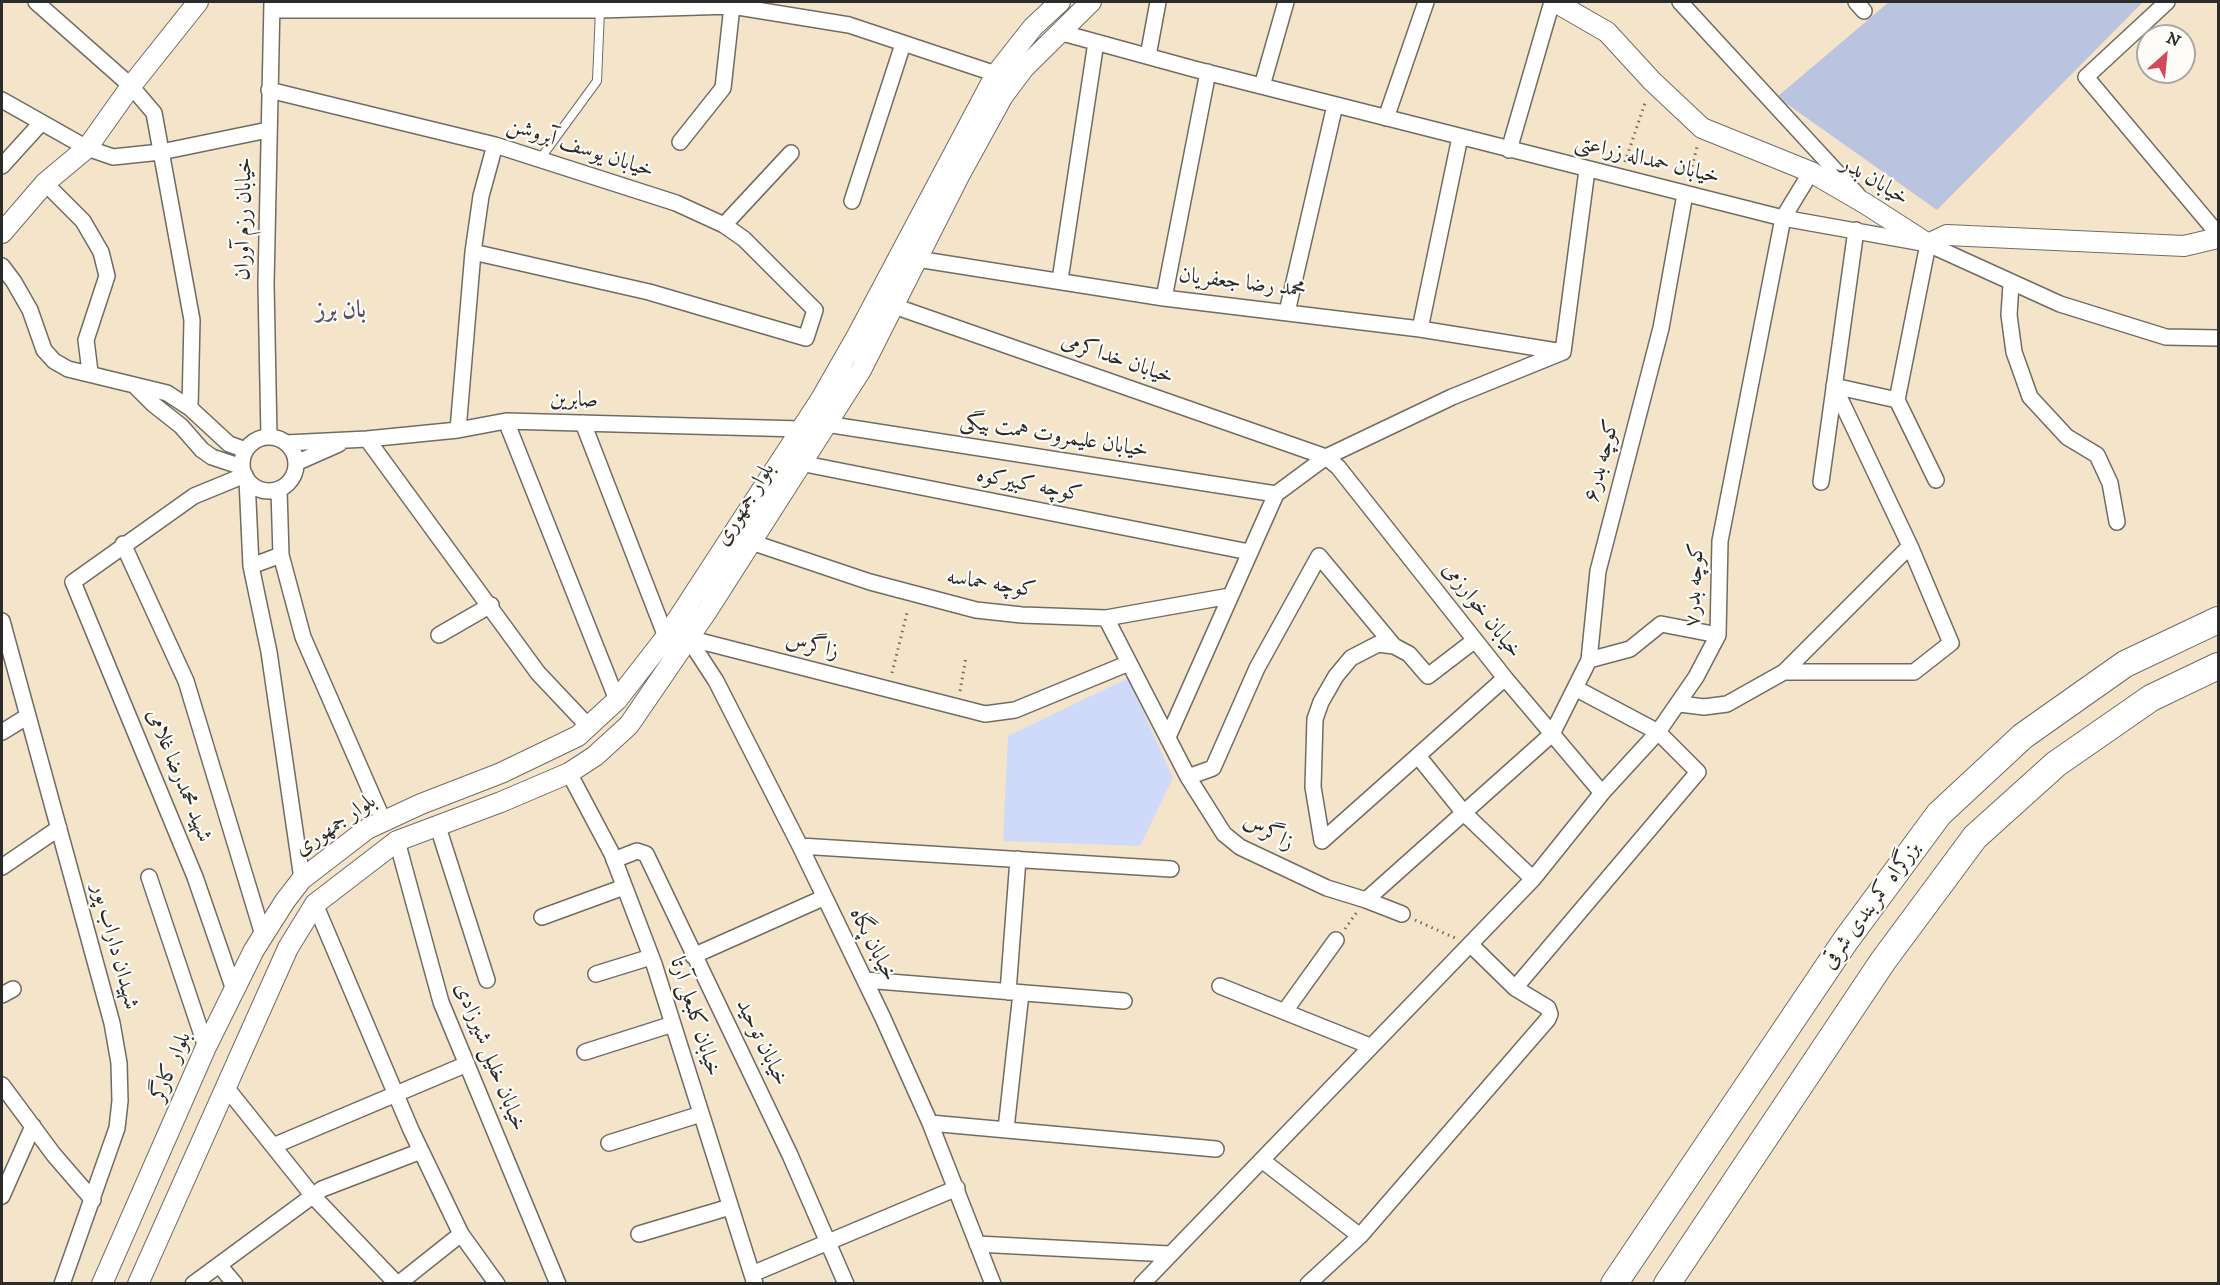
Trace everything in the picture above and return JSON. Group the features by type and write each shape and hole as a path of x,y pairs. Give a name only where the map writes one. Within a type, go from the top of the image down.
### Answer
{"highway":[{"name":"بزرگراه کمربندی شرقی","path":"1614,1284 1846,940 1939,814 2023,736 2106,677 2125,664 2218,620"},
{"name":"بزرگراه کمربندی شرقی","path":"1668,1284 1883,961 1975,837 2056,764 2151,698 2218,666"}],"street":[{"path":"36,2 131,86 154,113 192,320 190,408"},
{"path":"2,233 45,183 87,148 131,86 198,2"},
{"name":"بلوار جمهوری","path":"315,904 397,841 438,827 569,773 602,749 629,725 751,542 861,370 886,302 996,74 1033,27 1060,2"},
{"name":"بلوار جمهوری","path":"302,879 367,829 383,820 501,773 578,736 617,700 666,637 846,357 917,259 1003,96 1024,68 1090,2"},
{"path":"1148,56 1158,2"},
{"path":"1262,86 1286,2"},
{"path":"1386,118 1426,2"},
{"path":"1680,2 1866,204"},
{"path":"1936,480 1897,400 1928,244 1947,235 2184,246 2218,236 2086,77 2167,2"},
{"path":"1509,150 1562,3"},
{"name":"خیابان بدر","path":"1562,3 1607,32 1652,81 1702,128 1811,172 1928,244"},
{"path":"272,6 600,10 768,6 849,25 996,74"},
{"name":"خیابان رزم آوران","path":"269,437 266,284 272,6"},
{"path":"680,142 723,88 732,6"},
{"name":"خیابان حمداله زراعتی","path":"1059,32 1619,178 1783,218 1928,244 2011,284 2060,304 2166,337 2218,338"},
{"path":"1060,280 1096,42"},
{"path":"852,201 903,44"},
{"path":"1164,298 1208,72"},
{"name":"خیابان یوسف آبروشن","path":"269,90 495,145 676,203 724,225 744,239 814,310 806,338 649,292 473,252"},
{"path":"2,100 87,148 113,157 161,152 268,130"},
{"path":"1287,312 1335,105"},
{"path":"2,166 42,123"},
{"path":"1420,329 1460,137"},
{"path":"458,430 473,252 481,196 495,145"},
{"path":"724,225 791,153"},
{"path":"1168,737 1276,494 1326,457 1452,397 1563,352 1587,170"},
{"path":"1783,218 1811,172"},
{"path":"45,183 83,221 101,252 107,276 86,340 90,372"},
{"name":"کوچه بدر۶","path":"1552,734 1589,660 1598,571 1661,328 1685,194"},
{"name":"کوچه بدر۷","path":"1142,1284 1533,879 1602,793 1658,732 1680,704 1718,635 1720,541 1783,218"},
{"path":"1821,482 1856,230"},
{"name":"محمد رضا جعفریان","path":"917,259 1164,298 1420,329 1563,352"},
{"path":"2,266 15,282 30,310 44,350 54,361 68,369 90,372 167,393 190,408 229,444 246,450"},
{"path":"2011,284 2009,315 2014,352 2030,397 2067,437 2097,454 2110,483 2117,522"},
{"name":"خیابان خداکرمی","path":"886,302 1326,457"},
{"path":"135,386 181,426 202,450 245,474 261,489 279,490 288,484 295,474 294,452 286,443 269,437 260,439 246,450 245,474 251,566 269,651 302,879 315,904 421,1151 461,1234 497,1284"},
{"path":"1834,386 1897,400"},
{"path":"1784,672 1914,672 1951,643 1910,546 1834,386"},
{"path":"506,421 617,700"},
{"name":"صابرین","path":"286,443 347,441 458,430 506,421 801,429"},
{"path":"583,423 666,637"},
{"name":"خیابان علیمروت همت بیگی","path":"826,424 1276,494"},
{"path":"367,439 491,605 538,673 589,727 602,749"},
{"name":"صابرین","path":"296,463 347,441"},
{"name":"خیابان خوارزمی","path":"1326,457 1338,467 1505,678 1602,793"},
{"name":"کوچه کبیرکوه","path":"800,464 1249,552"},
{"path":"245,474 194,496 123,544 186,681 262,935"},
{"path":"279,490 281,555 303,637 383,820 397,841"},
{"name":"کوچه حماسه","path":"751,542 870,582 976,610 1022,615 1106,618 1230,596"},
{"name":"شهید محمدرضا غلامی","path":"123,544 73,582 195,877 234,990"},
{"path":"1680,704 1704,707 1728,704 1784,672 1910,546"},
{"path":"251,566 281,555"},
{"path":"1188,777 1213,768 1257,668 1319,556 1394,646"},
{"path":"439,635 491,605"},
{"name":"زاگرس","path":"1106,618 1188,777 1224,834 1240,847 1327,888 1402,914"},
{"name":"شهیدان داراب پور","path":"2,621 112,1023 119,1063 120,1101 117,1128 62,1284"},
{"path":"1589,660 1630,649 1661,624 1718,635"},
{"name":"زاگرس","path":"688,638 957,709 985,714 1015,710 1129,663"},
{"name":"خیابان پگاه","path":"688,638 716,681 865,980 930,1123 957,1188 991,1283"},
{"path":"1475,640 1428,676 1409,654 1394,646 1378,644 1351,658 1336,676 1321,702 1315,719 1313,787 1322,841 1505,678"},
{"path":"1515,988 1698,772 1658,732 1575,688"},
{"path":"2,732 28,716"},
{"path":"1366,900 1552,734"},
{"path":"1418,756 1464,813 1533,879"},
{"name":"خیابان کلبعلی آرتا","path":"569,773 614,860 651,957 754,1279"},
{"path":"438,827 487,980"},
{"path":"2,867 59,828"},
{"name":"خیابان خلیل شیرزادی","path":"397,841 441,1002 558,1284"},
{"path":"800,846 1171,869"},
{"name":"خیابان توحید","path":"614,860 637,851 646,854 790,1155 846,1284"},
{"path":"1006,1130 1015,992 1018,860"},
{"path":"149,877 206,1047"},
{"name":"بلوار کارگر","path":"102,1284 206,1047 234,990 262,935 302,879"},
{"path":"542,917 624,887"},
{"path":"693,956 823,898"},
{"path":"138,1284 288,948 315,904"},
{"path":"1286,1011 1336,940"},
{"path":"1308,1284 1360,1236 1548,1019 1550,1014 1548,1008 1515,988 1471,945"},
{"path":"596,974 651,957"},
{"path":"865,980 1124,1001"},
{"path":"1220,986 1370,1046"},
{"path":"585,1052 673,1024"},
{"path":"273,1146 467,1064"},
{"path":"2,1085 54,1155 93,1200"},
{"path":"225,1086 313,1196 398,1284 461,1234"},
{"path":"609,1143 701,1114"},
{"path":"930,1123 1216,1149"},
{"path":"2,1196 33,1126"},
{"path":"193,1284 322,1189 421,1151"},
{"path":"1263,1161 1360,1236"},
{"path":"754,1279 829,1243 957,1188"},
{"path":"639,1234 730,1207"},
{"path":"977,1244 1169,1254"},
{"path":"219,1265 235,1284"}],"lane":[{"path":"540,159 597,81 600,10"}],"path":[{"path":"1619,178 1652,81"},
{"path":"1685,194 1702,128"},
{"path":"888,690 912,593"},
{"path":"957,709 966,657"},
{"path":"1336,940 1366,900"},
{"path":"1402,914 1471,945"}],"shaded area":[{"path":"1889,2 2143,2 1937,210 1777,97"},
{"path":"1128,678 1173,778 1140,846 1003,841 1008,736"}],"district":[{"name":"بان برز","path":"341,312"}]}
